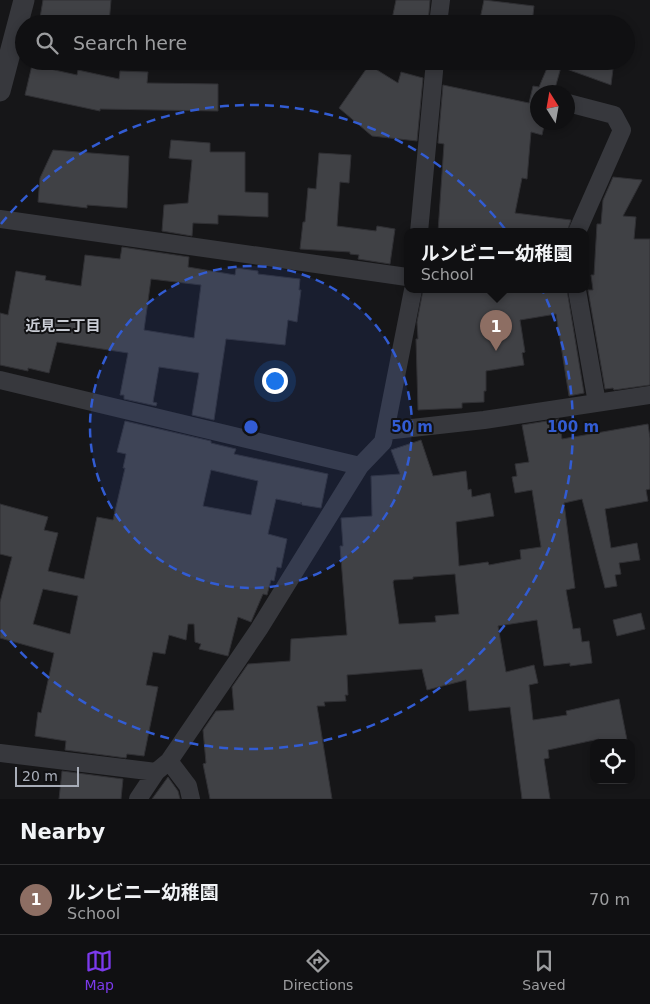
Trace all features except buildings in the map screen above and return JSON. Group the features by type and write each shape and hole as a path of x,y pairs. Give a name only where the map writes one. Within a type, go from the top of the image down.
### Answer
{"street":[{"path":"20,15 24,0"},
{"path":"439,15 441,0"},
{"path":"0,91 15,34"},
{"path":"419,228 434,70"},
{"path":"575,104 614,115 622,130 579,228"},
{"path":"0,218 404,277"},
{"path":"138,799 259,629 360,466 383,442 412,293"},
{"path":"578,293 597,403"},
{"path":"0,380 360,466"},
{"path":"385,431 484,420 650,395"},
{"path":"0,753 162,767 188,786 191,799"}],"place":[{"name":"ルンビニー幼稚園","path":"496,351"}],"district":[{"name":"近見二丁目","path":"63,326"}]}
